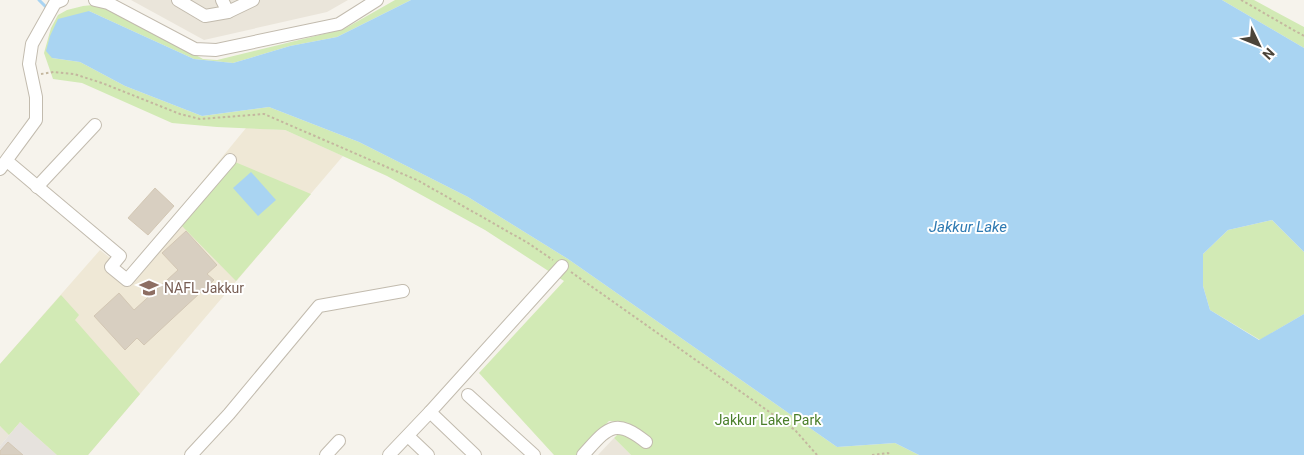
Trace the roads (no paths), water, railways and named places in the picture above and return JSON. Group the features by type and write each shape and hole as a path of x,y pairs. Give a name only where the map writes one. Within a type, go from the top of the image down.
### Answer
{"street":[{"path":"95,0 108,3 195,49 216,50 339,24 377,0"},
{"path":"178,0 205,16 228,12 253,0"},
{"path":"222,0 228,12"},
{"path":"58,2 32,44 29,64 36,97 36,120 3,165 37,187 120,256 111,267 127,280 230,160"},
{"path":"37,187 95,125"},
{"path":"389,455 562,266"},
{"path":"192,455 229,414 319,306 403,291"},
{"path":"468,394 534,455"},
{"path":"430,412 476,455"},
{"path":"583,455 605,431 620,428 633,431 646,442"},
{"path":"408,436 428,455"},
{"path":"326,455 338,441"}],"water":[{"name":"Jakkur Lake","path":"411,0 1222,0 1304,48 1304,252 1272,220 1228,230 1203,254 1203,286 1210,310 1259,340 1304,314 1304,455 919,455 895,443 837,447 568,259 468,197 359,142 269,107 202,116 125,86 80,62 52,58 46,51 50,36 58,19 89,11 194,59 233,63 290,46 337,37"},
{"path":"251,172 276,200 258,216 233,188"}],"waterway":[{"path":"39,0 49,10"}],"place":[{"name":"NAFL Jakkur","path":"149,288"}],"park label":[{"name":"Jakkur Lake Park","path":"768,420"}]}
